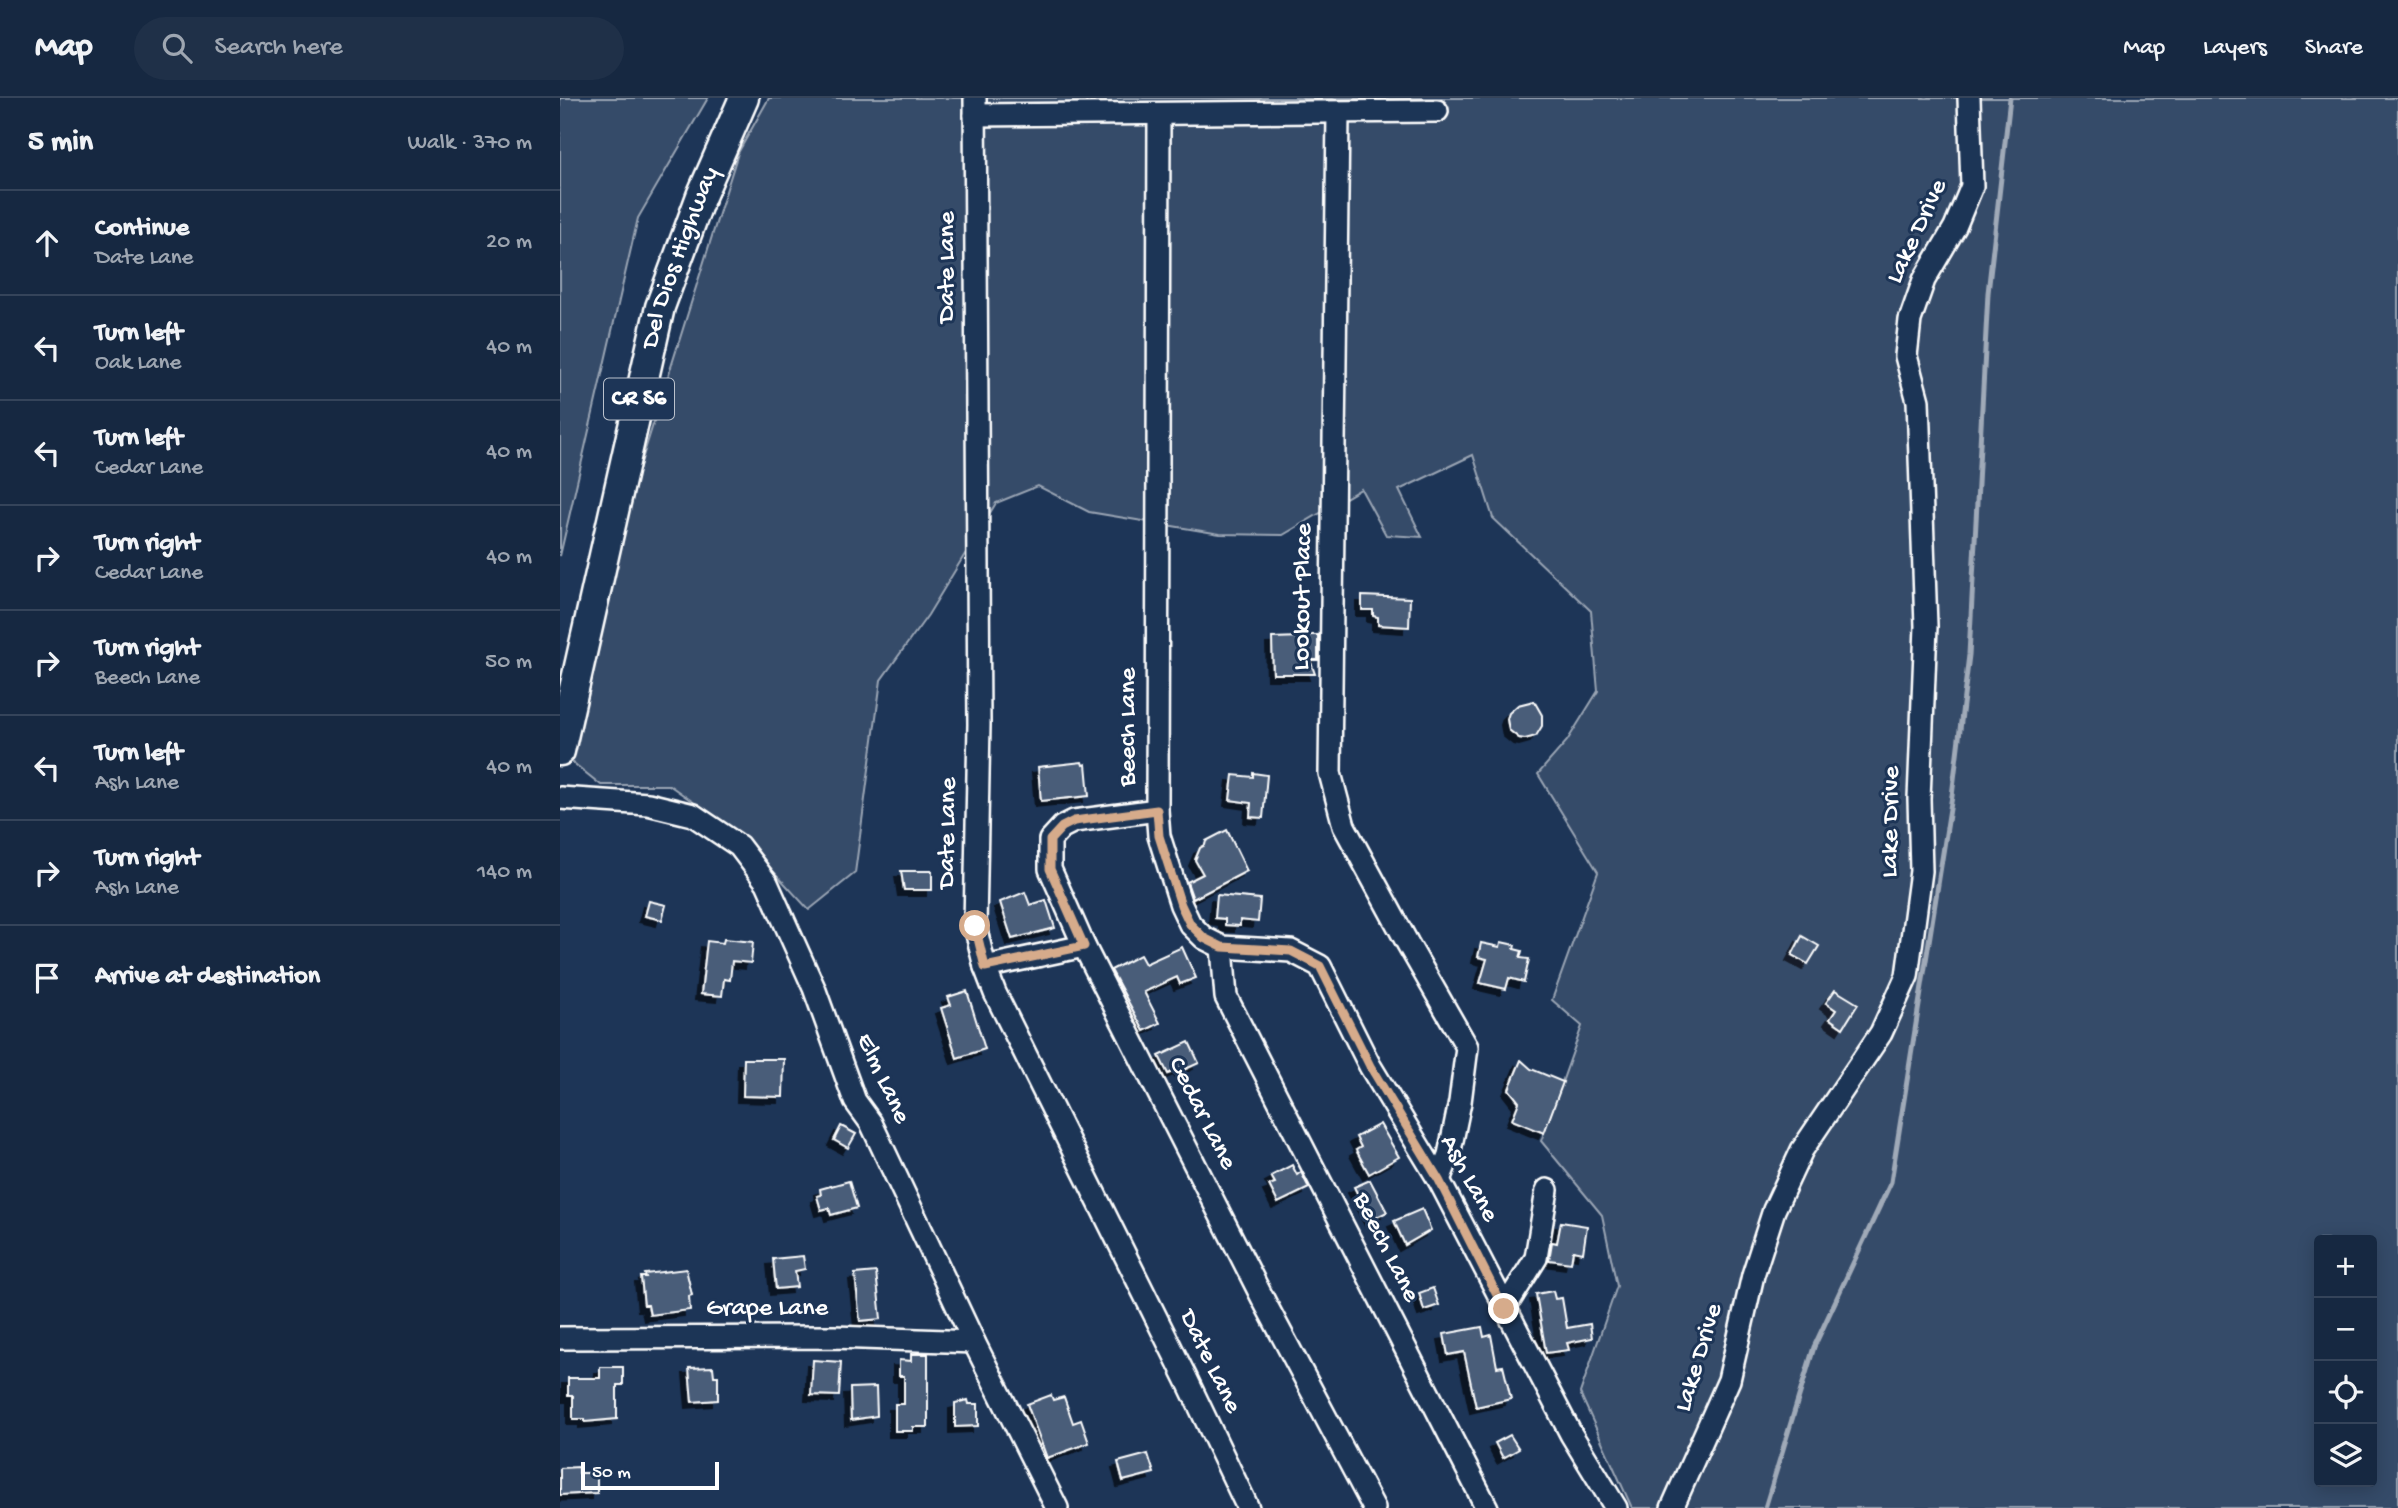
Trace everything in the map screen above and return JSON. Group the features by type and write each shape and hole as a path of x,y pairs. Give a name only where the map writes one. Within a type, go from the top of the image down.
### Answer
{"main road":[{"name":"Del Dios Highway","path":"560,751 660,307 701,196 744,98"}],"street":[{"name":"Lake Drive","path":"1672,1508 1728,1380 1753,1275 1774,1210 1802,1150 1881,1033 1907,976 1921,871 1919,799 1926,625 1918,401 1906,356 1910,320 1924,280 1955,227 1972,186 1969,98"},
{"path":"975,106 1159,114 1437,111"},
{"name":"Date Lane","path":"975,106 979,710 975,926 985,967 995,993 1248,1508"},
{"name":"Beech Lane","path":"1159,114 1159,836 1181,905 1190,924 1204,938 1222,947 1226,997 1487,1508"},
{"name":"Lookout Place","path":"1338,114 1330,772 1344,826 1467,1047 1460,1102 1449,1155 1439,1180"},
{"name":"Elm Lane","path":"560,798 648,804 694,815 739,846 766,883 814,988 855,1101 871,1123 974,1342 1057,1508"},
{"name":"Cedar Lane","path":"1157,810 1074,821 1062,827 1050,840 1050,869 1084,946 1265,1303 1374,1508"},
{"path":"985,967 1084,946"},
{"name":"Ash Lane","path":"1222,947 1291,951 1320,966 1370,1066 1439,1180 1571,1434 1616,1508"},
{"path":"1504,1309 1536,1258 1547,1190"},
{"name":"Grape Lane","path":"560,1338 834,1337 974,1342"}],"shaded area":[{"path":"560,98 708,98 638,218 560,556"},
{"path":"769,98 2398,98 2398,1508 1632,1508 1580,1393 1617,1286 1602,1215 1541,1141 1582,1026 1552,1000 1598,872 1538,774 1567,741 1598,691 1591,611 1493,518 1473,455 1399,490 1422,537 1386,535 1361,489 1283,535 1220,534 1089,512 1038,486 996,503 928,615 881,680 855,873 809,910 740,835 669,785 601,785 571,761 630,498 738,153"}],"building":[{"path":"1362,596 1410,598 1409,627 1378,625 1378,617 1373,616 1373,610 1362,610"},
{"path":"1318,635 1318,660 1310,660 1315,674 1273,674 1272,638"},
{"path":"1534,701 1542,715 1542,726 1536,736 1519,738 1509,730 1509,713 1518,705"},
{"path":"1082,762 1083,765 1086,764 1089,796 1041,801 1038,767"},
{"path":"1253,773 1267,775 1263,818 1250,817 1251,803 1230,800 1233,775 1253,777"},
{"path":"1227,830 1247,871 1193,899 1187,882 1203,874 1195,860 1200,848 1206,841"},
{"path":"901,871 932,871 932,890 904,890"},
{"path":"1025,892 1030,905 1046,900 1055,928 1012,939 1000,902"},
{"path":"1217,895 1260,899 1258,922 1240,920 1240,926 1225,925 1225,919 1215,918"},
{"path":"649,901 666,905 662,920 645,916"},
{"path":"1802,936 1819,946 1808,964 1792,955"},
{"path":"724,939 753,942 751,963 732,961 730,980 724,979 722,996 701,994 707,941 723,943"},
{"path":"1501,942 1515,945 1514,949 1522,951 1520,958 1529,959 1524,982 1509,978 1506,989 1480,983 1487,959 1478,957 1481,943 1500,947"},
{"path":"1182,947 1196,978 1180,984 1177,977 1144,992 1160,1023 1144,1031 1111,970 1140,955 1145,964"},
{"path":"1835,990 1858,1004 1843,1028 1830,1019 1836,1010 1826,1003"},
{"path":"967,991 985,1049 957,1058 941,1008 951,1005 948,997"},
{"path":"1189,1042 1199,1063 1168,1074 1159,1056"},
{"path":"744,1059 784,1059 783,1097 743,1096"},
{"path":"1521,1060 1531,1069 1563,1082 1544,1133 1512,1120 1519,1102 1509,1089"},
{"path":"1380,1124 1399,1157 1369,1174 1356,1150 1361,1147 1356,1137"},
{"path":"841,1126 856,1134 848,1148 834,1140"},
{"path":"1292,1165 1297,1175 1301,1172 1309,1188 1278,1203 1269,1185 1275,1183 1271,1176"},
{"path":"1370,1180 1387,1212 1371,1220 1354,1187"},
{"path":"849,1181 857,1208 831,1215 829,1208 821,1210 817,1196 821,1195 820,1189"},
{"path":"1422,1209 1431,1230 1405,1245 1394,1221"},
{"path":"1561,1222 1587,1226 1583,1253 1573,1251 1571,1263 1549,1260 1552,1242 1557,1243"},
{"path":"803,1256 805,1269 795,1271 797,1287 776,1289 773,1259"},
{"path":"686,1269 692,1295 689,1296 690,1310 650,1315 648,1305 644,1305 641,1277 646,1277 645,1274"},
{"path":"876,1272 881,1319 860,1321 855,1274"},
{"path":"1433,1288 1439,1305 1424,1310 1419,1293"},
{"path":"1553,1291 1555,1299 1562,1298 1567,1328 1590,1324 1592,1338 1567,1343 1569,1350 1546,1353 1536,1294"},
{"path":"1482,1327 1484,1337 1491,1335 1497,1367 1503,1366 1511,1399 1476,1407 1464,1352 1448,1355 1444,1334"},
{"path":"911,1354 928,1354 928,1427 913,1427 913,1431 895,1431 895,1404 904,1404 904,1376 899,1376 899,1360 911,1361"},
{"path":"813,1360 841,1362 839,1396 811,1395"},
{"path":"600,1367 623,1367 623,1385 617,1385 617,1419 585,1422 585,1419 573,1419 573,1396 568,1396 568,1378 600,1378"},
{"path":"713,1367 714,1376 718,1376 718,1400 692,1402 689,1368"},
{"path":"876,1387 877,1416 851,1420 850,1388"},
{"path":"1051,1395 1053,1400 1064,1397 1073,1423 1081,1420 1089,1443 1047,1458 1027,1404"},
{"path":"968,1400 969,1404 978,1404 978,1426 955,1427 955,1403"},
{"path":"1510,1435 1519,1449 1503,1458 1495,1443"},
{"path":"1148,1454 1154,1473 1123,1481 1118,1462"},
{"path":"579,1467 579,1473 597,1473 597,1493 560,1495 560,1468"}],"waterway":[{"path":"1765,1508 1814,1347 1891,1182 1952,796 1969,655 1988,293 2010,98"}],"route":[{"path":"975,926 985,967 1084,946 1050,869 1050,840 1062,827 1074,821 1157,810 1159,836 1181,905 1190,924 1204,938 1222,947 1291,951 1320,966 1370,1066 1439,1180 1504,1309"}]}
